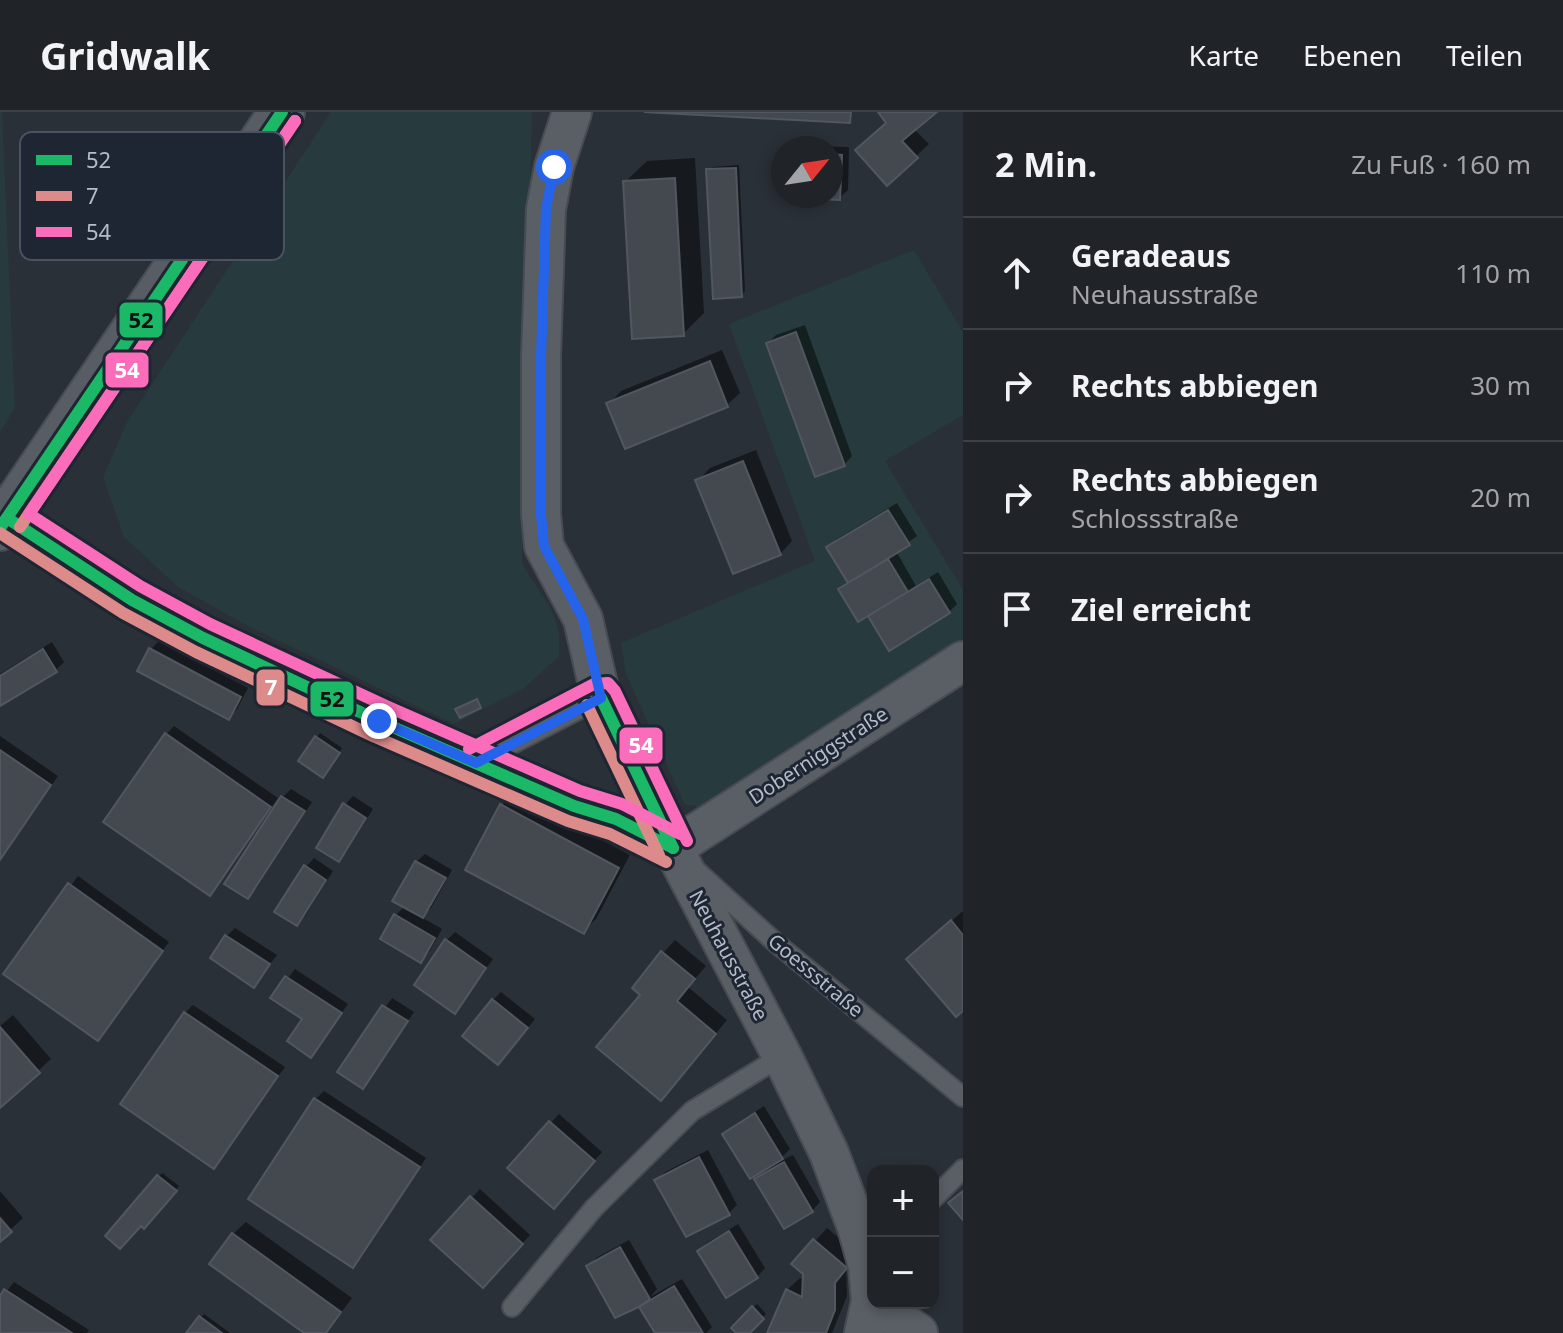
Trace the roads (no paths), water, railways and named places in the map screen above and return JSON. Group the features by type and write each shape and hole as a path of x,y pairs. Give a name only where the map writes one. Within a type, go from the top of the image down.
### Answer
{"main road":[{"path":"268,132 282,112"},
{"path":"4,523 182,260"}],"street":[{"name":"Neuhausstraße","path":"572,112 554,167 546,209 541,357 541,514 544,546 583,619 601,698 673,848 829,1153 857,1227 867,1275"},
{"path":"4,523 132,600 203,638 574,806 616,819 673,848"},
{"name":"Doberniggstraße","path":"673,848 963,661"},
{"path":"889,1309 918,1333"}],"lane":[{"path":"476,763 601,698"},
{"name":"Goessstraße","path":"673,848 776,943 963,1097"},
{"path":"512,1307 594,1208 692,1111 782,1056"},
{"path":"939,1193 963,1169"}]}
